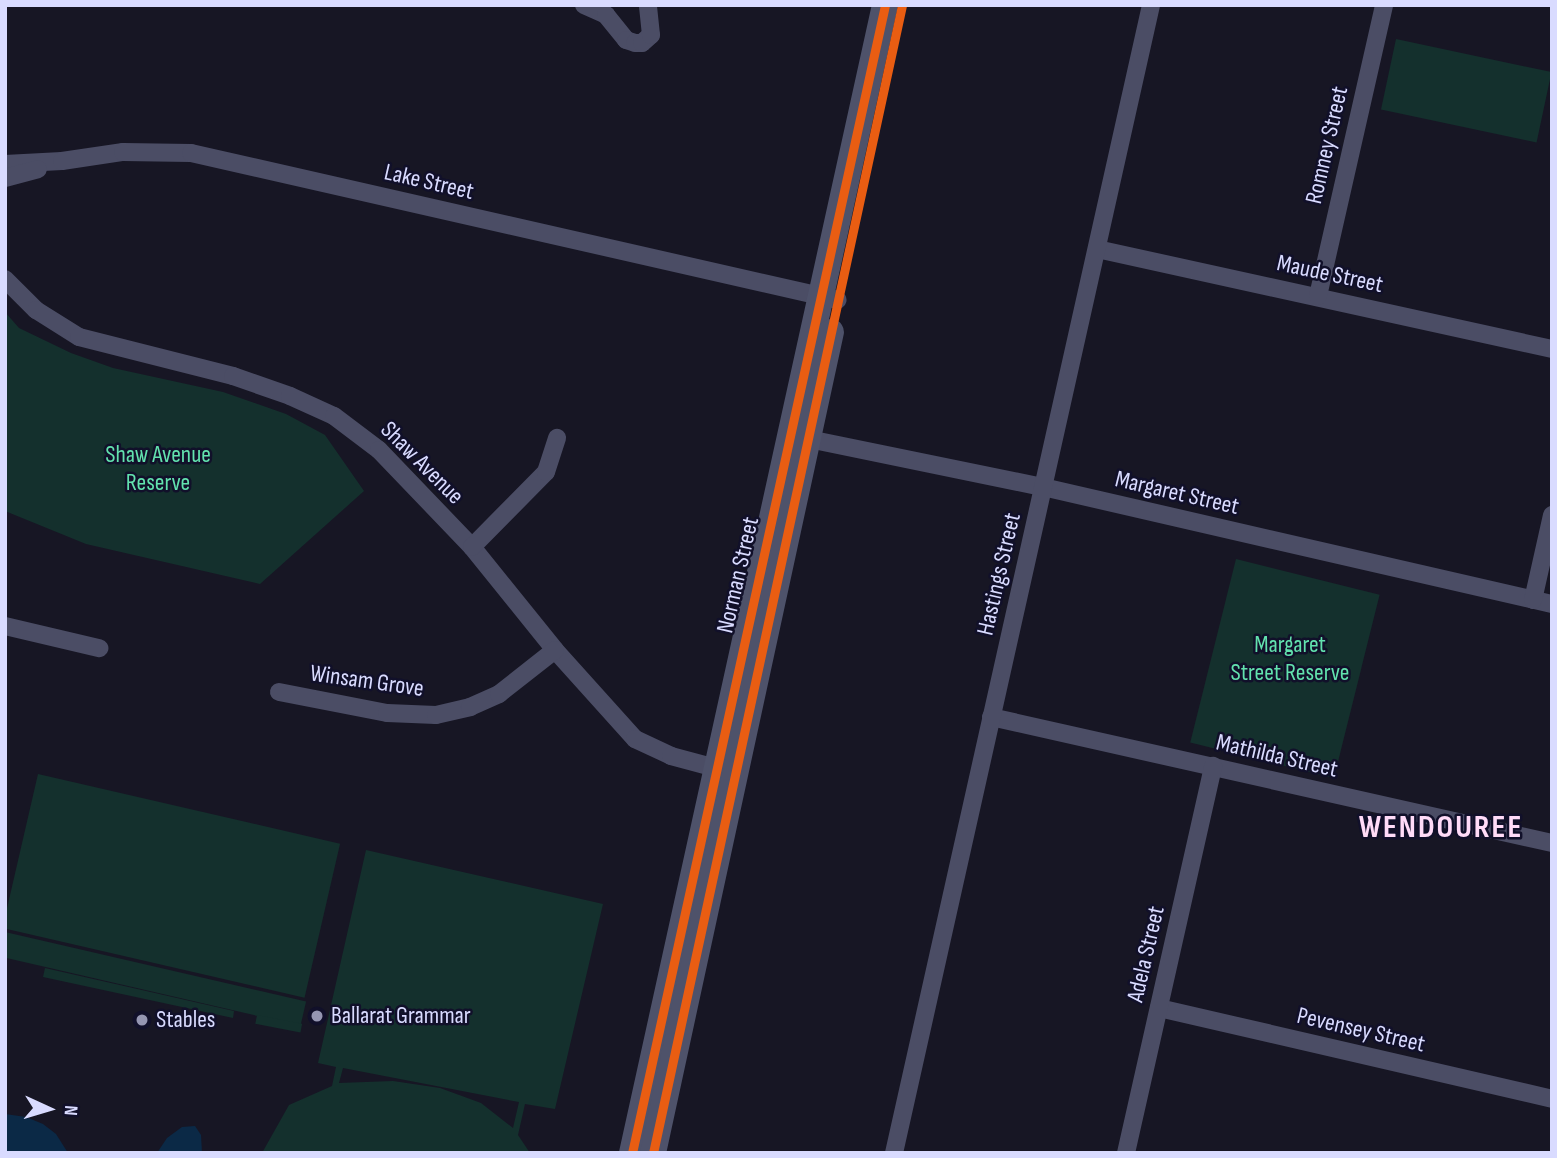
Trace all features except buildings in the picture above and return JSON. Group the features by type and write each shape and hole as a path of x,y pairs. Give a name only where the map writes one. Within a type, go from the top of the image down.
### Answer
{"main road":[{"name":"Norman Street","path":"632,1153 725,770 890,7"},
{"name":"Norman Street","path":"653,1153 725,770"}],"street":[{"path":"584,5 607,15 626,40 635,44 642,43 651,35 648,5"},
{"name":"Hastings Street","path":"894,1153 1151,5"},
{"name":"Romney Street","path":"1318,296 1384,5"},
{"name":"Lake Street","path":"5,164 62,161 123,152 191,153 829,298"},
{"path":"5,178 62,161"},
{"name":"Maude Street","path":"1097,249 1552,349"},
{"name":"Shaw Avenue","path":"7,280 36,310 79,337 233,376 290,396 334,416 379,450 472,547 555,650 638,741 659,752 725,770"},
{"name":"Margaret Street","path":"798,437 1043,487 1552,604"},
{"path":"472,547 546,472 557,438"},
{"path":"1532,600 1552,515"},
{"path":"5,626 99,648"},
{"name":"Winsam Grove","path":"279,692 387,713 436,715 470,707 499,694 555,650"},
{"name":"Mathilda Street","path":"991,718 1552,843"},
{"name":"Adela Street","path":"1126,1153 1213,766"},
{"name":"Pevensey Street","path":"1159,1007 1552,1099"}],"green space":[{"path":"1396,39 1552,72 1537,142 1381,109"},
{"name":"Shaw Avenue Reserve","path":"5,312 19,328 71,353 113,368 223,392 286,414 325,435 364,491 260,584 86,544 5,511"},
{"name":"Margaret Street Reserve","path":"1236,559 1380,595 1334,778 1190,742"},
{"path":"38,774 340,844 305,998 5,929 5,917"},
{"path":"366,850 603,904 555,1109 525,1104 518,1135 530,1153 262,1153 289,1105 332,1086 336,1067 318,1063","holes":["343,1068 519,1102 513,1128 481,1103 440,1088 393,1081 339,1083"]},
{"path":"5,932 306,1002 300,1026 5,958"},
{"path":"45,968 234,1011 233,1018 43,977"},
{"path":"257,1015 302,1024 300,1033 255,1024"}],"water":[{"path":"5,1114 26,1117 43,1124 56,1134 68,1153 5,1153"},
{"path":"195,1126 201,1135 202,1153 157,1153 167,1138 182,1127"}],"cycle path":[{"path":"632,1153 885,5"},
{"path":"653,1153 902,5"}],"place":[{"name":"Ballarat Grammar","path":"317,1016"},
{"name":"Stables","path":"142,1020"}],"district":[{"name":"WENDOUREE","path":"1441,828"}]}
